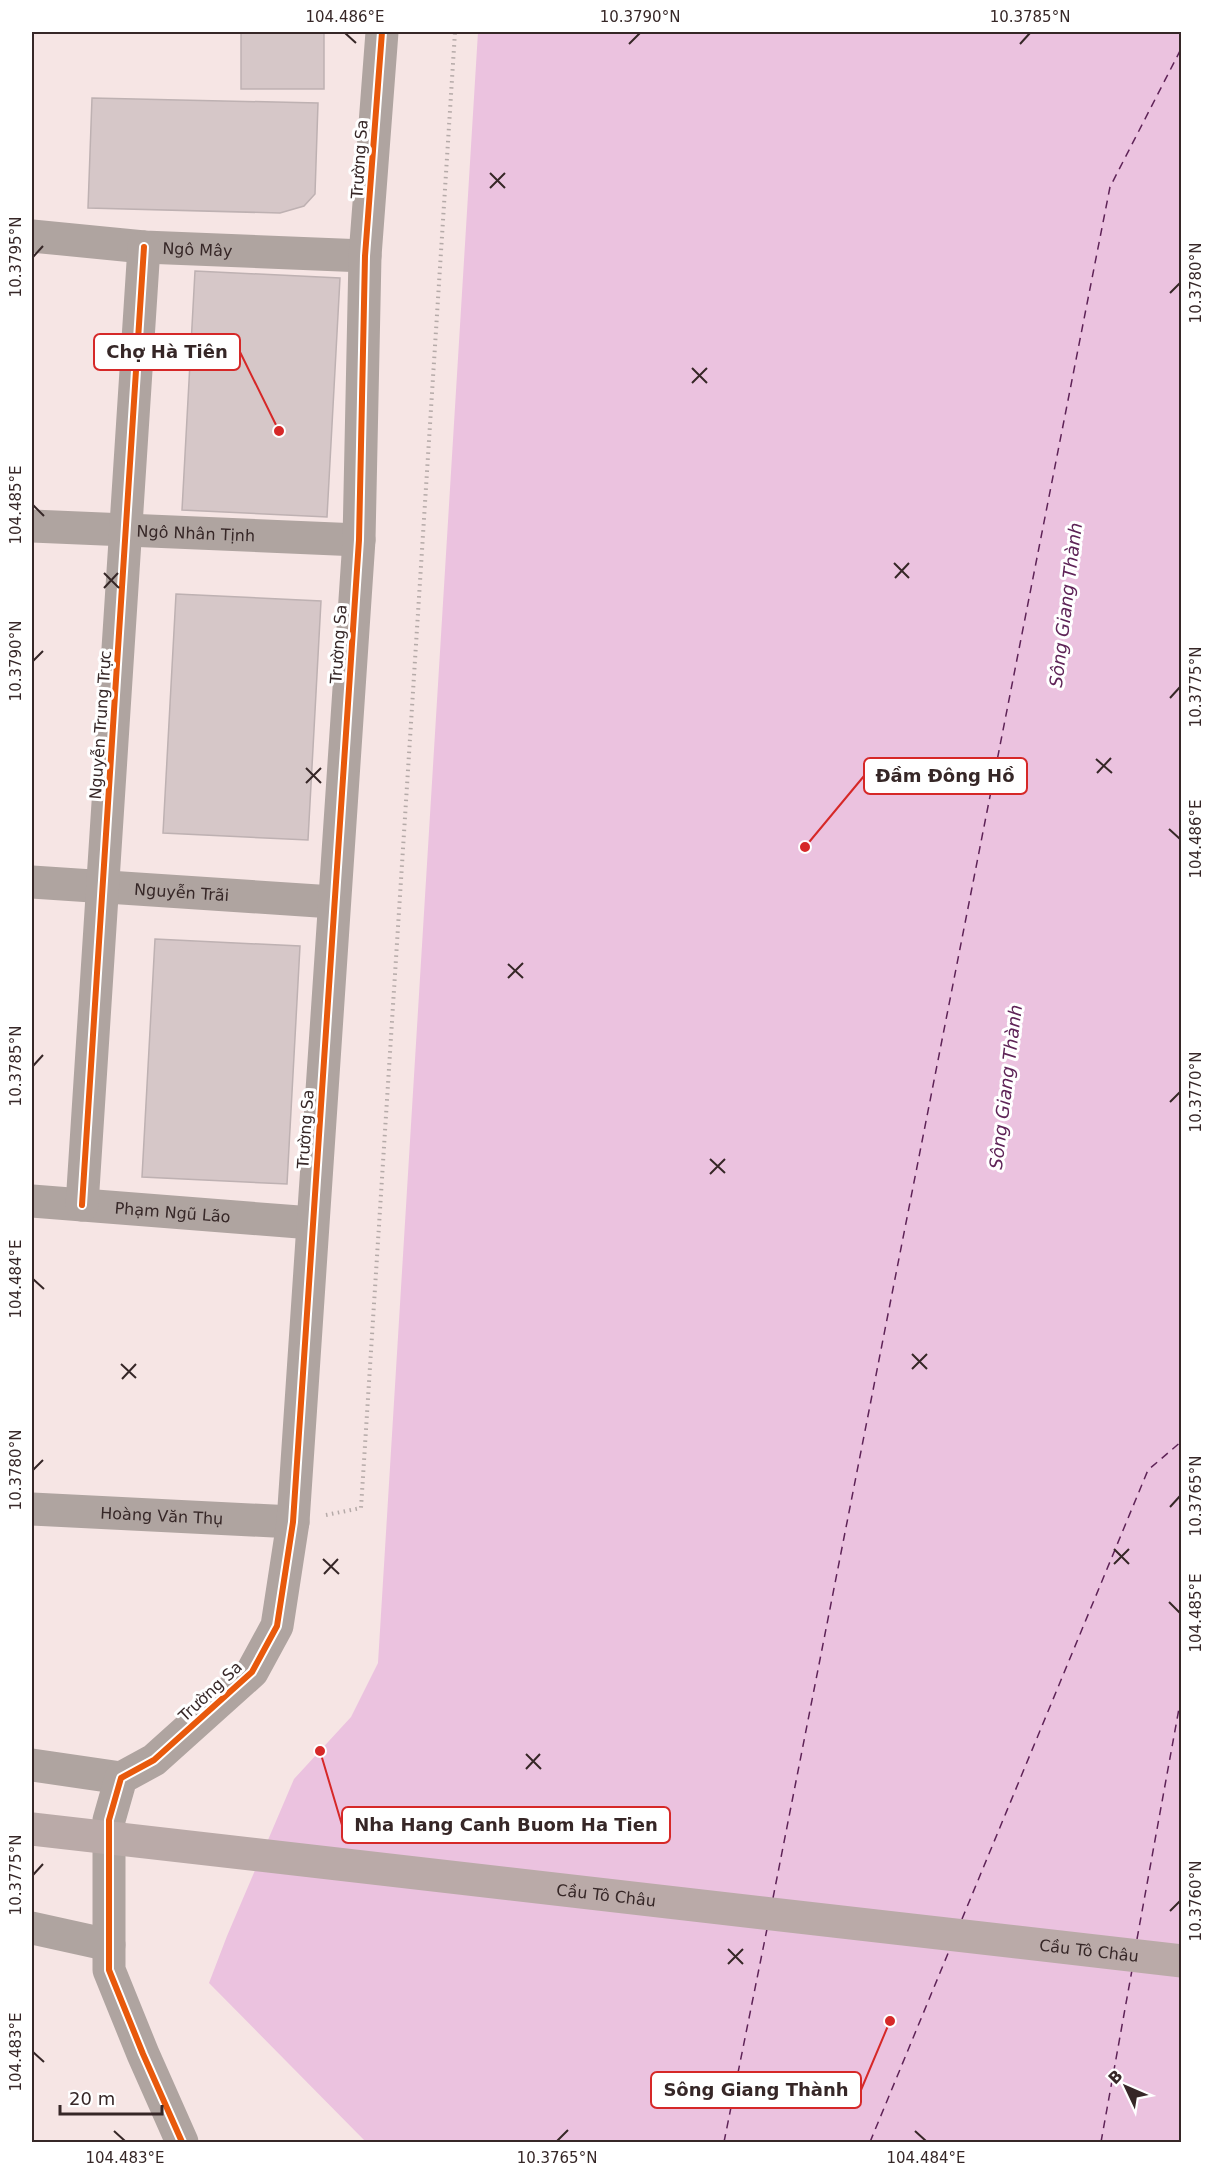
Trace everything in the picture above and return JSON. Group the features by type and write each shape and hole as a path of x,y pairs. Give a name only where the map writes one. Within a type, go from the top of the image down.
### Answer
{"highway":[{"name":"Cầu Tô Châu","path":"32,1829 1182,1961"}],"street":[{"name":"Trường Sa","path":"121,1778 154,1760 252,1672 277,1626 293,1522 358,540 365,256 382,32"},
{"name":"Ngô Mây","path":"32,236 144,247 365,256"},
{"name":"Nguyễn Trung Trực","path":"82,1205 144,247"},
{"name":"Ngô Nhân Tịnh","path":"32,526 358,540"},
{"name":"Nguyễn Trãi","path":"32,882 333,902"},
{"name":"Phạm Ngũ Lão","path":"32,1201 312,1223"},
{"name":"Hoàng Văn Thụ","path":"32,1509 293,1522"},
{"path":"32,1765 121,1778 109,1820 110,1970 143,2054 182,2142"},
{"path":"32,1928 109,1945"}],"path":[{"path":"293,1522 361,1508 455,32"}],"water":[{"path":"478,32 1181,32 1181,2142 366,2142 209,1983 294,1779 351,1717 378,1663"}],"building":[{"path":"241,32 324,32 324,89 241,89"},
{"path":"92,98 318,103 315,194 304,206 280,213 88,208"},
{"path":"195,271 340,278 327,517 182,510"},
{"path":"176,594 321,601 308,840 163,833"},
{"path":"155,939 300,946 287,1184 142,1177"}],"ferry route":[{"path":"773,1898 1110,187 1182,47"},
{"path":"962,1919 1148,1470 1182,1441"},
{"path":"1137,1939 1182,1692"},
{"path":"724,2142 767,1929"},
{"path":"870,2142 949,1951"},
{"path":"1101,2142 1132,1970"}],"cycle path":[{"path":"182,2142 109,1970 109,1820 121,1778 154,1760 252,1672 277,1626 293,1522 359,540 365,256 382,32"},
{"path":"82,1205 144,247"}],"place":[{"name":"Chợ Hà Tiên","path":"279,431"},
{"name":"Đầm Đông Hồ","path":"805,847"},
{"name":"Nha Hang Canh Buom Ha Tien","path":"320,1751"},
{"name":"Sông Giang Thành","path":"890,2021"}]}
